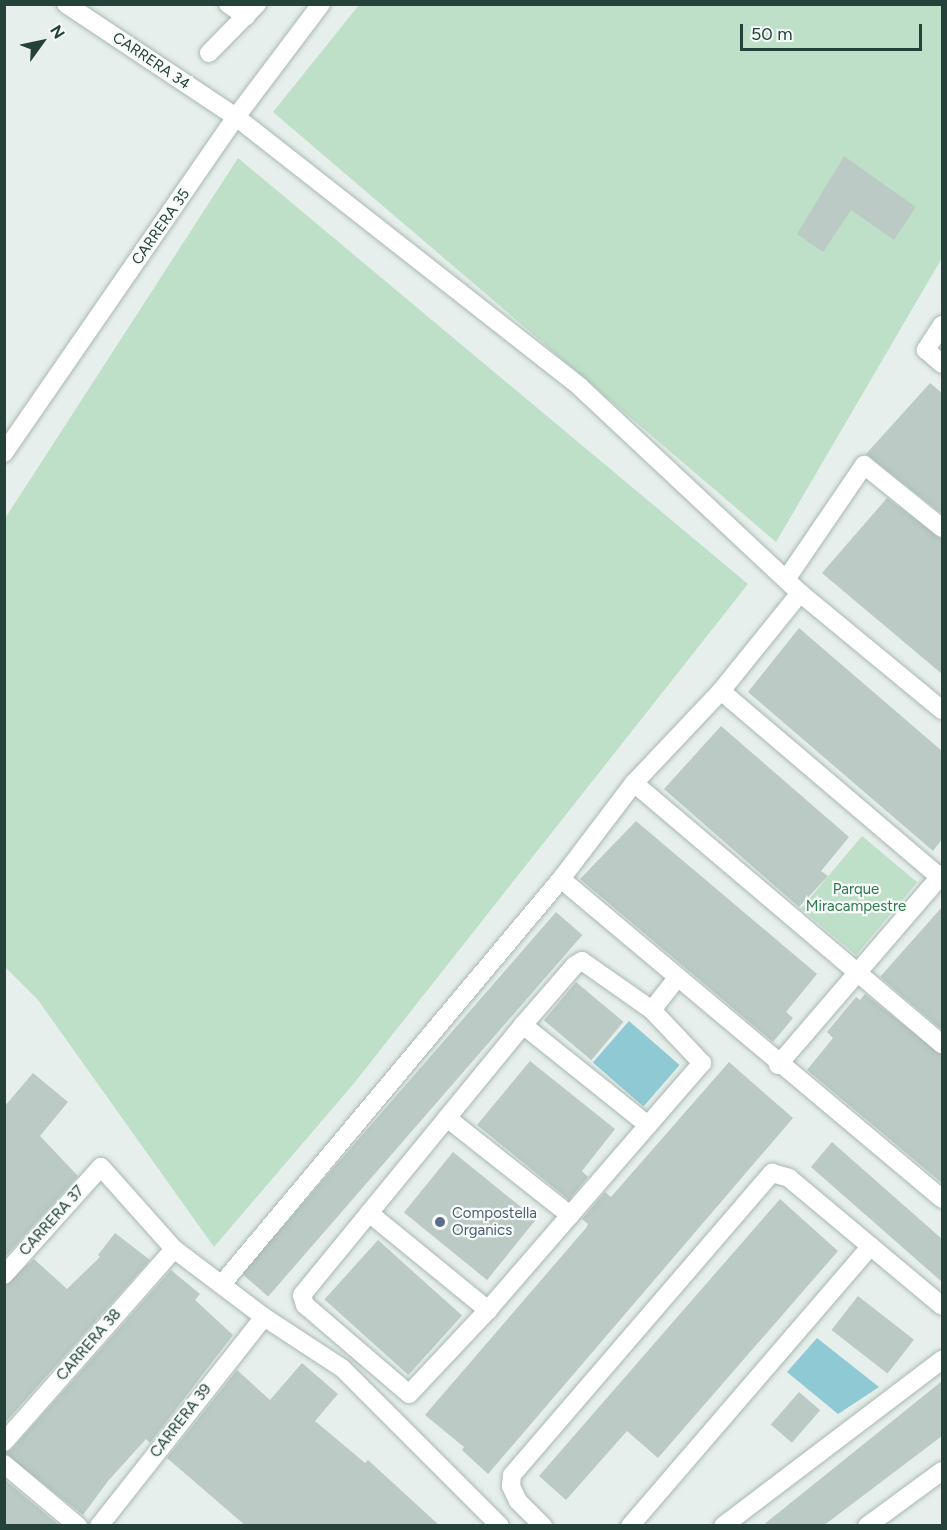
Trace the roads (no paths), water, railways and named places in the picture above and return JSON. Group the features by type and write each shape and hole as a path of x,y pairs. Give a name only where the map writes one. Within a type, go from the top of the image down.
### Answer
{"street":[{"name":"CARRERA 34","path":"66,4 236,117 580,387 787,578 800,593 942,710"},
{"path":"228,4 252,10"},
{"name":"CARRERA 35","path":"4,453 236,117 321,4"},
{"path":"209,53 252,10"},
{"path":"942,325 926,351 942,364"},
{"path":"787,578 864,465 942,528"},
{"path":"222,1284 561,879 634,783 721,691 800,593"},
{"path":"721,691 942,876 778,1065"},
{"path":"634,783 942,1044"},
{"path":"561,879 778,1065 942,1199"},
{"path":"582,961 652,1010 702,1063 488,1310 409,1394 303,1300 302,1295 575,964 582,961"},
{"path":"652,1010 677,978"},
{"path":"523,1025 648,1125"},
{"path":"447,1118 570,1215"},
{"name":"CARRERA 37","path":"4,1275 100,1167 174,1249"},
{"path":"543,1526 518,1501 511,1486 512,1475 761,1182 772,1173 789,1178 942,1306"},
{"path":"369,1213 488,1310"},
{"path":"630,1526 871,1246"},
{"path":"174,1249 264,1317 342,1368 500,1526"},
{"name":"CARRERA 38","path":"4,1442 174,1249"},
{"name":"CARRERA 39","path":"110,1522 264,1317"},
{"path":"723,1526 942,1360"},
{"path":"4,1464 78,1526"},
{"path":"867,1526 942,1471"}],"water":[{"path":"629,1021 680,1065 643,1106 593,1063"},
{"path":"817,1338 879,1387 838,1414 787,1372"}],"place":[{"name":"Compostella Organics","path":"440,1222"}],"park label":[{"name":"Parque Miracampestre","path":"856,898"}]}
